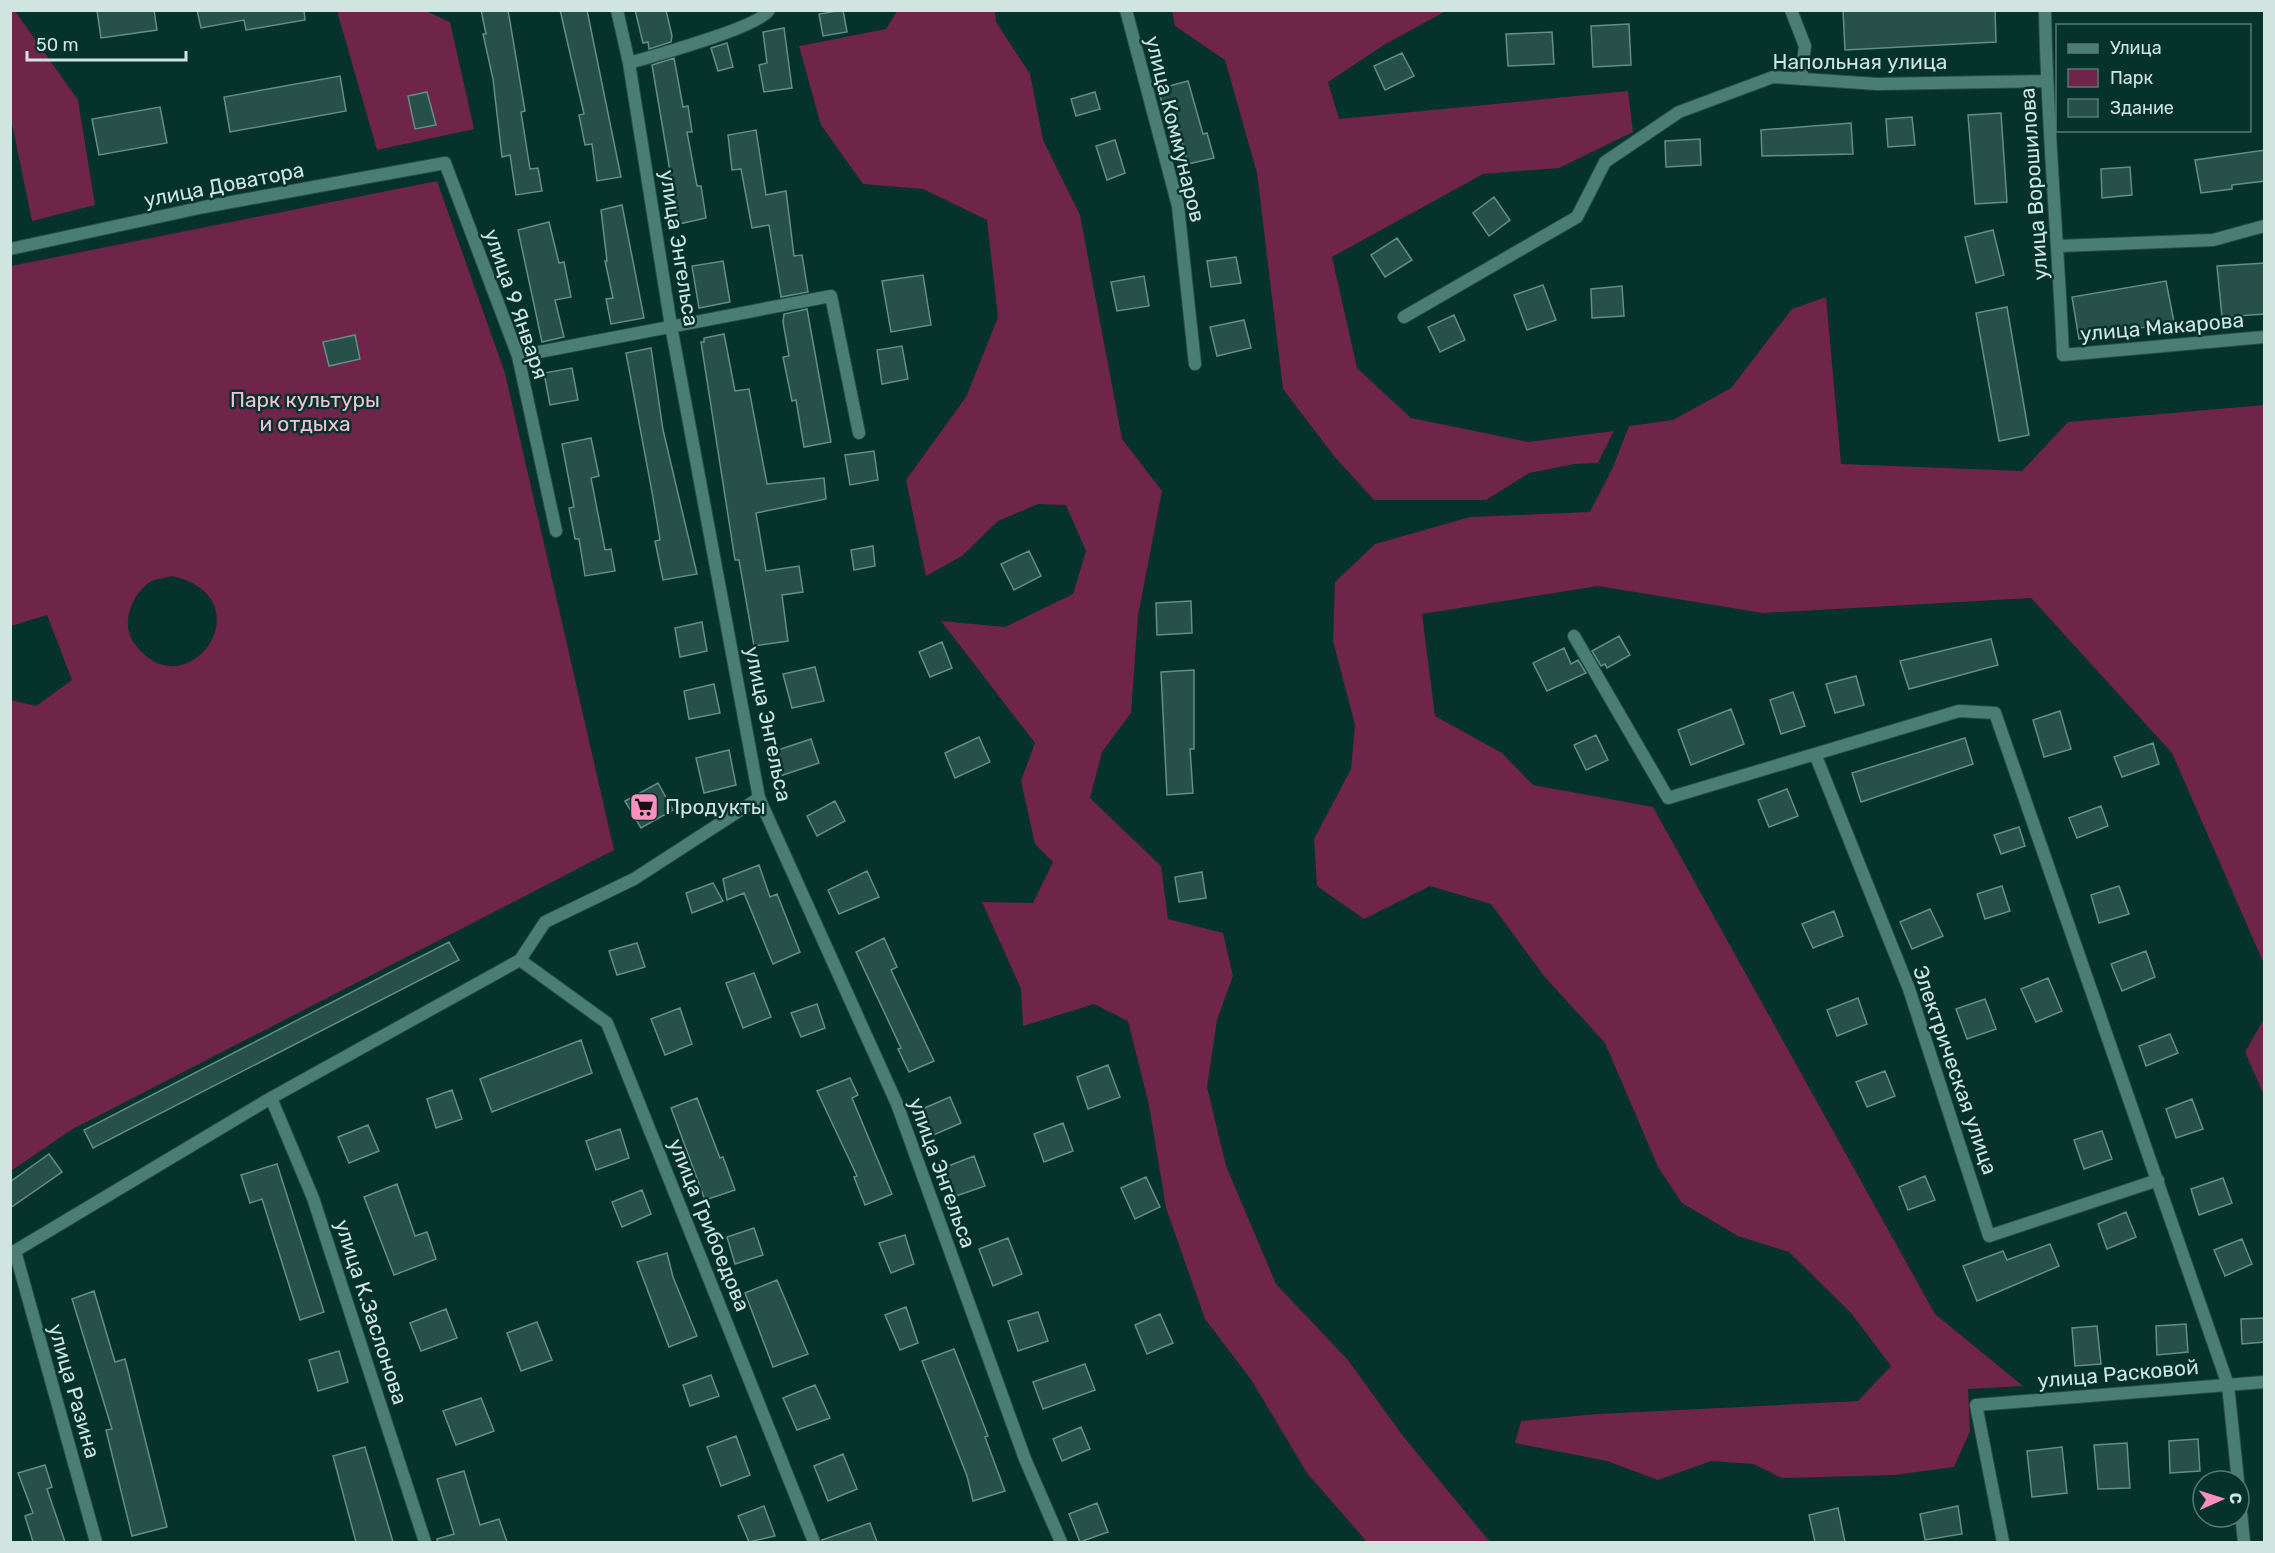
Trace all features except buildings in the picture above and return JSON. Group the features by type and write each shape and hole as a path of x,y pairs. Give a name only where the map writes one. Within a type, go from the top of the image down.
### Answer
{"street":[{"name":"улица Энгельса","path":"617,10 629,63 671,326 759,798 897,1104 1025,1459 1061,1542"},
{"path":"629,63 746,26 766,15 769,10"},
{"name":"улица Коммунаров","path":"1126,10 1178,206 1195,364"},
{"path":"1791,10 1805,46 1802,80"},
{"name":"улица Ворошилова","path":"2045,10 2046,81 2059,246 2063,355"},
{"name":"Напольная улица","path":"1404,317 1577,217 1605,162 1679,112 1773,77 1877,84 2046,81"},
{"name":"улица Доватора","path":"10,249 204,207 445,163"},
{"name":"улица 9 Января","path":"445,163 518,356 556,531"},
{"path":"2059,246 2213,240 2265,226"},
{"path":"518,356 831,296 859,433"},
{"name":"улица Макарова","path":"2063,355 2265,337"},
{"path":"1574,636 1668,798 1959,711 1995,712 2228,1385 2237,1469"},
{"name":"Электрическая улица","path":"1815,754 1909,989 1989,1236 2158,1180"},
{"path":"271,1098 520,960 545,922 634,879 759,798"},
{"name":"улица Грибоедова","path":"520,960 607,1023 814,1542"},
{"name":"улица Разина","path":"96,1542 15,1251 271,1098"},
{"name":"улица К.Заслонова","path":"271,1098 313,1198 425,1542"},
{"name":"улица Расковой","path":"2003,1542 1976,1405 2265,1382"}],"green space":[{"path":"10,11 15,11 78,100 95,205 32,221 11,119"},
{"path":"337,11 426,11 450,22 474,129 377,150"},
{"path":"897,11 995,11 996,22 1030,74 1043,140 1080,215 1122,439 1162,491 1138,616 1131,713 1102,752 1090,798 1161,866 1168,919 1223,933 1233,976 1217,1020 1207,1087 1226,1166 1276,1284 1348,1360 1403,1436 1490,1542 1367,1542 1307,1473 1252,1381 1205,1319 1166,1208 1149,1105 1128,1021 1094,1004 1023,1026 1021,989 982,902 1033,903 1053,862 1035,844 1021,781 1035,743 941,621 1005,627 1073,594 1086,551 1066,505 1038,504 998,521 962,556 926,576 906,480 966,397 998,317 987,220 923,189 863,184 821,125 799,46 886,29"},
{"path":"1172,11 1446,11 1384,45 1328,82 1339,119 1628,91 1633,132 1559,168 1483,174 1332,257 1357,368 1411,418 1528,442 1614,431 1598,463 1574,464 1529,473 1486,500 1374,500 1334,456 1283,389 1257,173 1225,60 1175,26"},
{"name":"Парк культуры и отдыха","path":"437,181 505,373 614,850 71,1130 11,1171 11,700 36,706 72,680 47,615 11,626 11,266","holes":["172,576 200,588 214,606 216,626 209,645 194,659 176,666 155,662 134,643 130,635 128,619 133,602 150,582"]},
{"path":"1826,297 1841,464 2022,471 2068,422 2264,405 2264,964 2172,753 2031,598 1763,613 1598,586 1422,614 1435,716 1502,753 1533,785 1653,807 1935,1314 2023,1386 1968,1389 1970,1431 1954,1467 1894,1475 1782,1478 1753,1464 1711,1461 1658,1480 1607,1461 1515,1443 1521,1421 1598,1414 1858,1401 1891,1366 1851,1313 1789,1252 1738,1236 1682,1203 1658,1167 1605,1043 1544,976 1491,904 1430,886 1364,919 1317,886 1314,839 1351,769 1355,725 1333,641 1335,582 1375,544 1470,517 1590,512 1613,467 1629,426 1673,420 1731,388 1792,309"},
{"path":"2264,1019 2264,1095 2245,1052"}],"place":[{"name":"Продукты","path":"644,807"}]}
